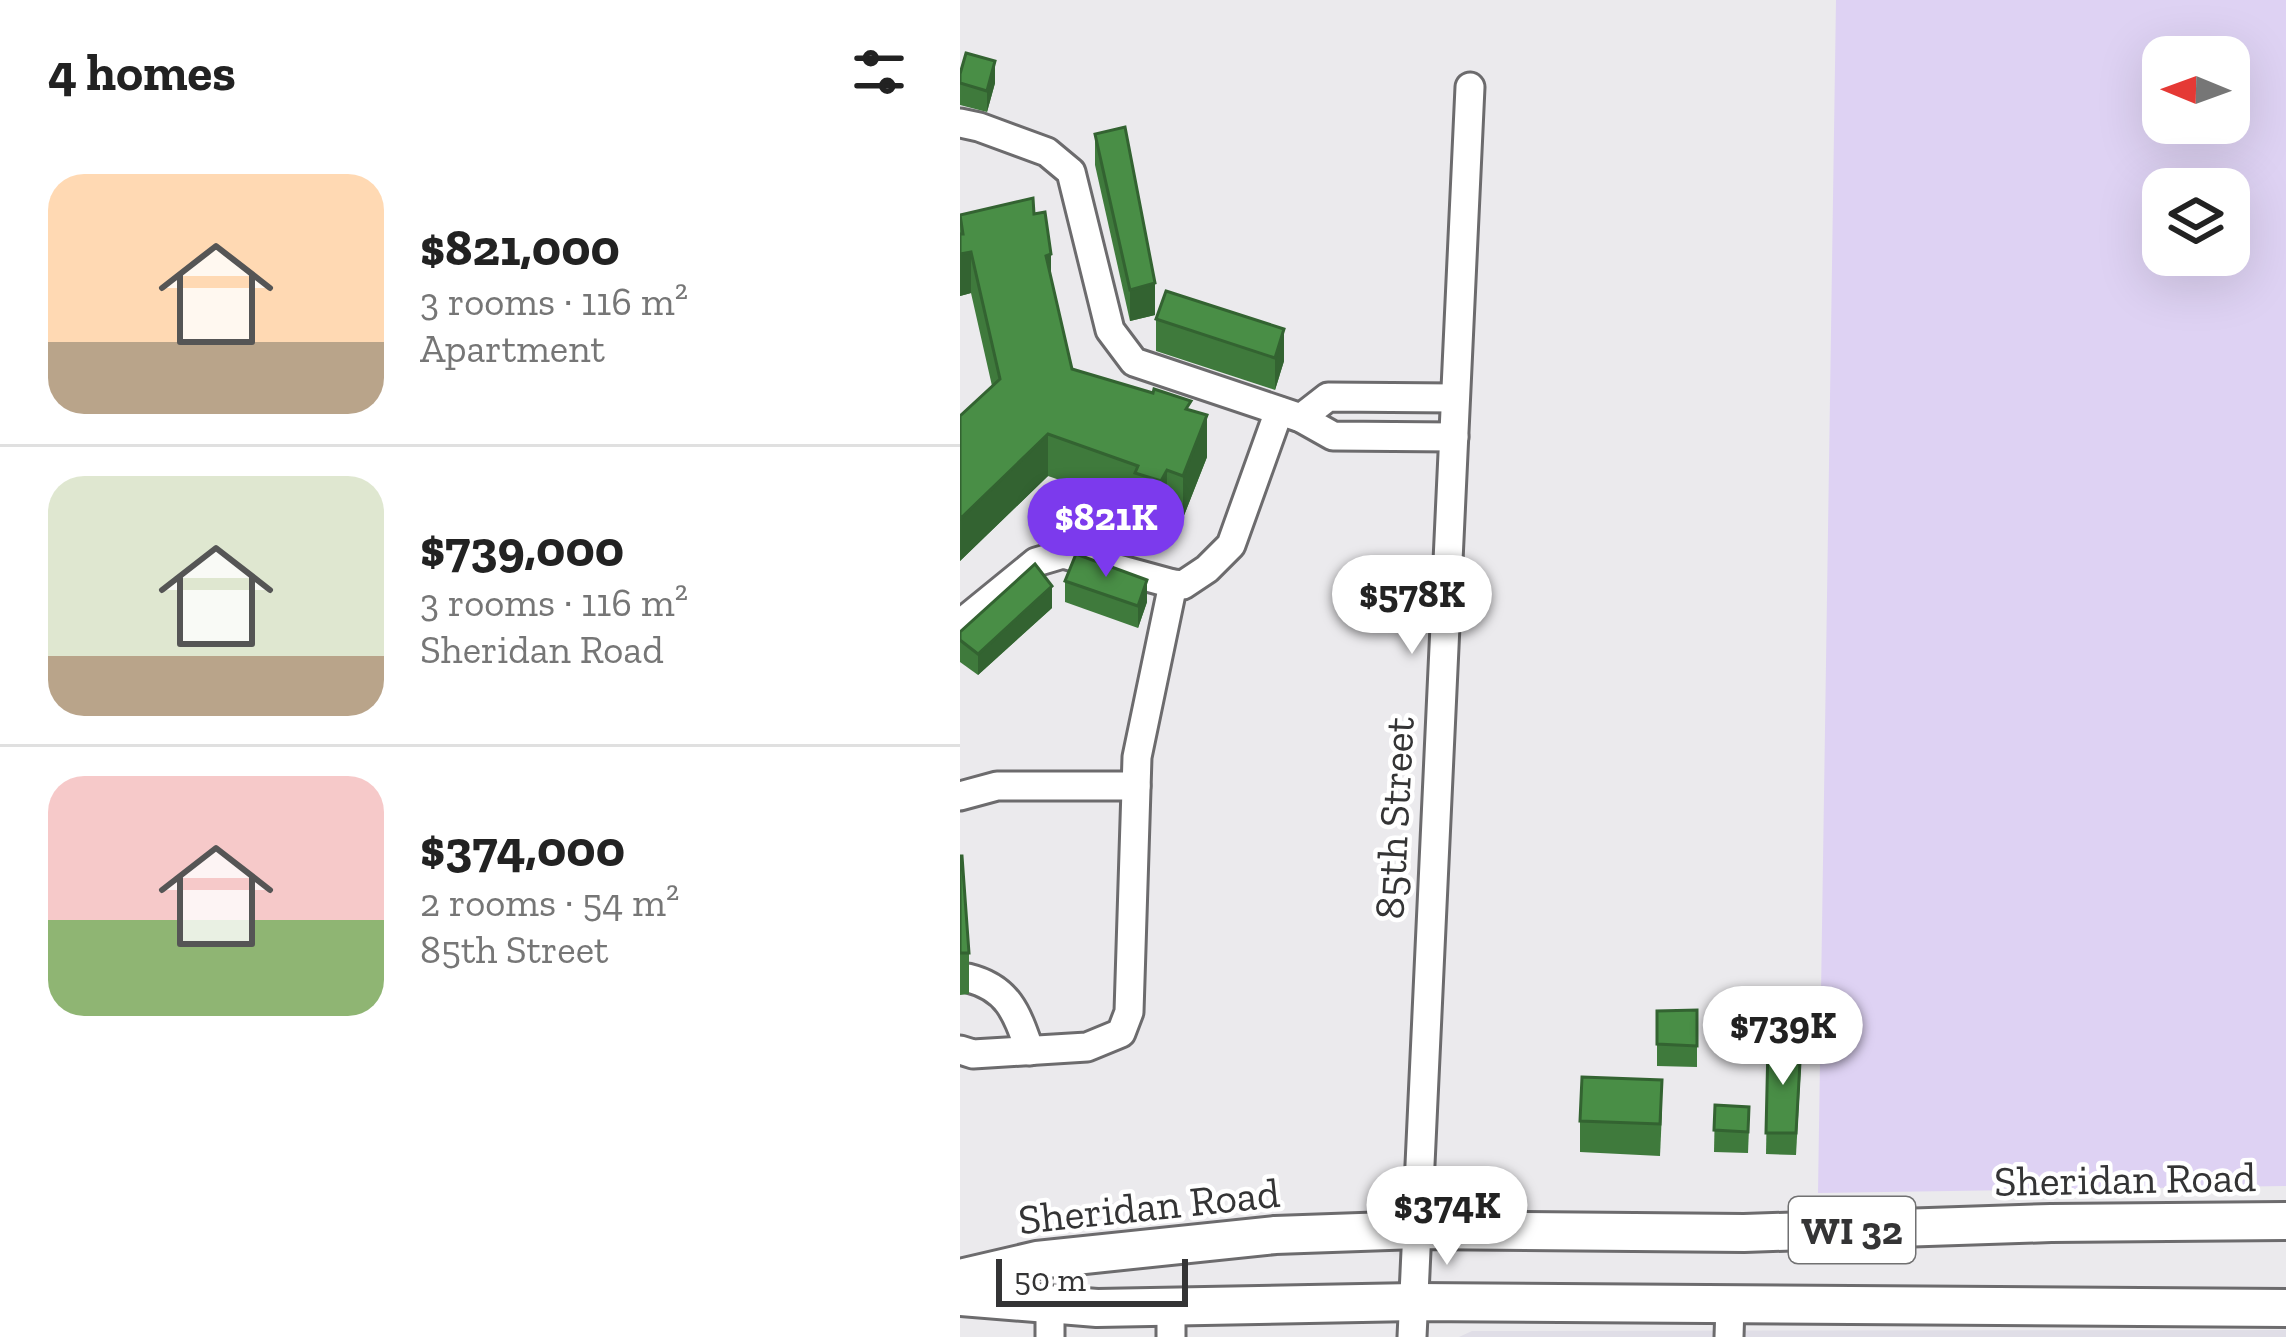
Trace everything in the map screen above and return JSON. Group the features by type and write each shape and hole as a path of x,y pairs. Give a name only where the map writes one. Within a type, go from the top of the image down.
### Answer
{"main road":[{"name":"Sheridan Road","path":"960,1278 1036,1260 1275,1235 1417,1230 1744,1233 2286,1221"},
{"name":"Sheridan Road","path":"960,1298 1050,1321 1097,1308 1171,1322 1730,1321 2286,1308"}],"street":[{"name":"85th Street","path":"1413,1320 1470,87"},
{"path":"960,123 1047,152 1071,172 1110,330 1134,362 1290,414 1333,436 1454,437"},
{"path":"960,624 1036,562 1063,554 1183,585 1231,545 1290,414 1328,398 1456,398"},
{"path":"960,1050 973,1054 1087,1047 1121,1033 1129,1012 1137,757 1173,584"},
{"path":"960,796 998,786 1136,786"},
{"path":"968,978 986,983 1006,998 1030,1051"}],"shaded area":[{"path":"1836,0 2286,0 2286,1186 1818,1193"},
{"path":"2286,1330 2286,1337 1459,1337 1472,1331"}],"building":[{"path":"966,53 995,61 987,91 960,83"},
{"path":"1125,127 1155,283 1130,290 1095,134"},
{"path":"1033,198 1034,214 1045,212 1051,254 1046,256 1072,369 1191,401 1186,409 1207,415 1183,476 1167,470 1161,481 1135,473 1138,466 1048,434 960,519 960,416 1000,379 971,252 960,254 960,215"},
{"path":"1166,291 1284,329 1275,358 1156,319"},
{"path":"1076,554 1147,580 1138,606 1065,581"},
{"path":"1035,564 1052,586 978,654 960,640 960,632"},
{"path":"962,856 969,953 960,953"},
{"path":"1697,1010 1697,1046 1657,1044 1657,1011"},
{"path":"1801,1044 1796,1133 1766,1133 1768,1045"},
{"path":"1582,1077 1662,1080 1660,1124 1580,1121"},
{"path":"1715,1105 1749,1107 1748,1132 1714,1130"}]}
